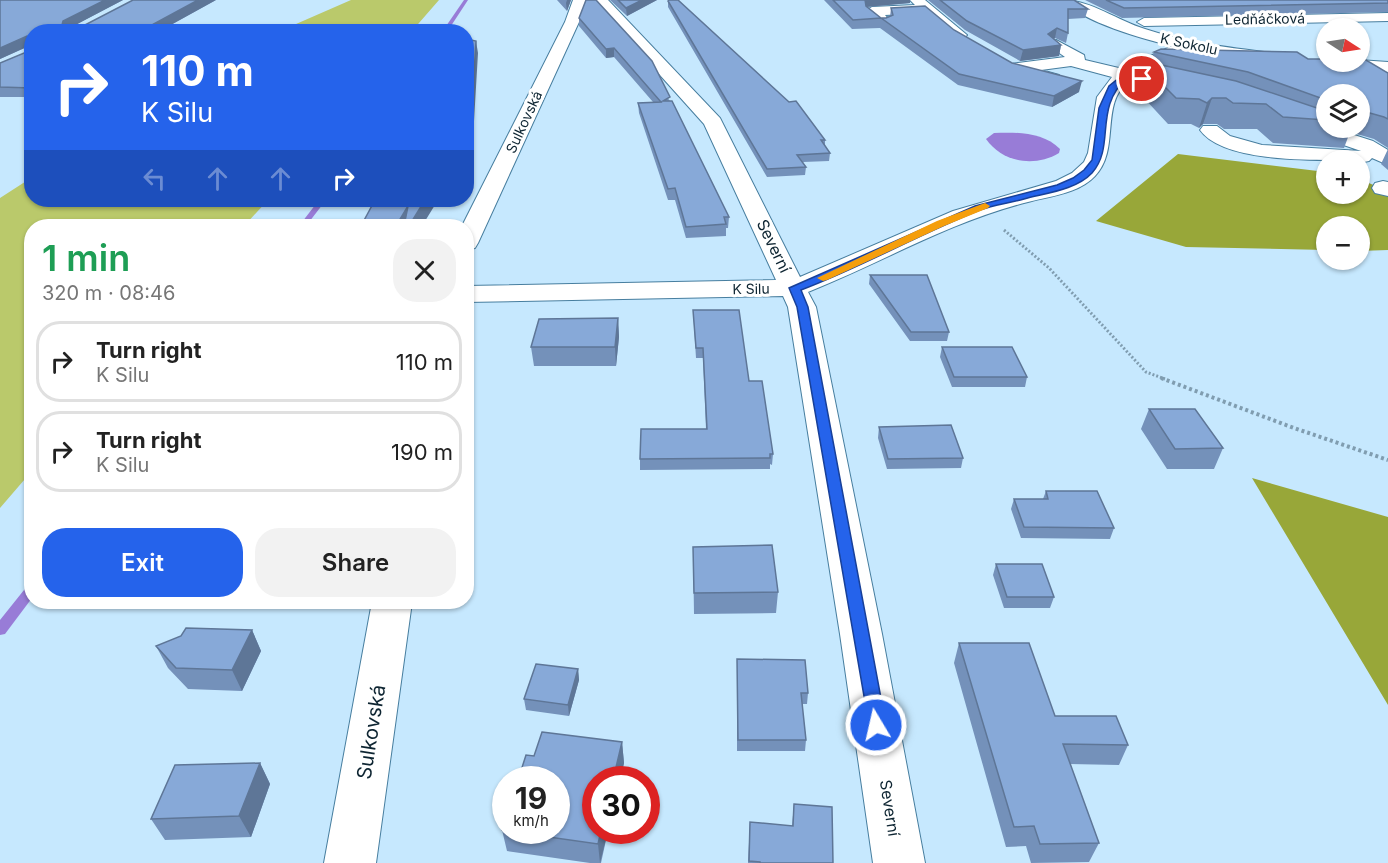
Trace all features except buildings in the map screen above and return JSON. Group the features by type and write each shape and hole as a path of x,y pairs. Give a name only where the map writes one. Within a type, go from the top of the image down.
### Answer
{"street":[{"name":"Sulkovská","path":"474,226 572,22 580,0"},
{"name":"Severní","path":"596,0 603,3 713,122 795,288 802,307 861,634 899,863"},
{"name":"K Sokolu","path":"1070,0 1091,14 1114,24 1188,45 1282,58"},
{"path":"884,22 872,11 922,5 959,35 975,44"},
{"name":"Ledňáčková","path":"1340,18 1388,17"},
{"name":"Ledňáčková","path":"1142,22 1316,18"},
{"path":"1056,45 1078,58 1071,61"},
{"name":"K Silu","path":"474,294 795,288 979,208 1060,187 1088,172 1097,160 1103,108 1112,87 1125,75 1188,45"},
{"path":"1066,82 1010,65 1071,61 1164,84"},
{"path":"1314,61 1388,67"},
{"path":"1285,118 1388,152"},
{"path":"1210,130 1224,140 1261,151 1388,152"},
{"name":"Sulkovská","path":"350,863 391,609"}],"path":[{"path":"979,208 1049,268 1146,372 1294,428 1388,460"}],"green space":[{"path":"351,0 439,0 418,24 296,24"},
{"path":"1178,154 1316,171 1316,204 1370,204 1370,184 1388,191 1388,250 1370,251 1370,216 1316,216 1316,250 1186,247 1096,221"},
{"path":"24,183 24,207 262,207 250,219 24,219 24,480 0,508 0,198"},
{"path":"1252,478 1388,517 1388,705"}],"shaded area":[{"path":"994,133 1020,133 1037,136 1053,143 1060,149 1059,153 1039,160 1019,160 993,147 986,139"}],"waterway":[{"path":"450,24 466,0"},
{"path":"307,219 317,207"},
{"path":"0,630 24,598"}],"slow traffic":[{"path":"823,278 985,206"}],"route":[{"path":"876,725 802,307 795,288 979,208 1060,187 1076,180 1088,172 1097,160 1103,108 1112,87 1125,75 1142,79"}]}
